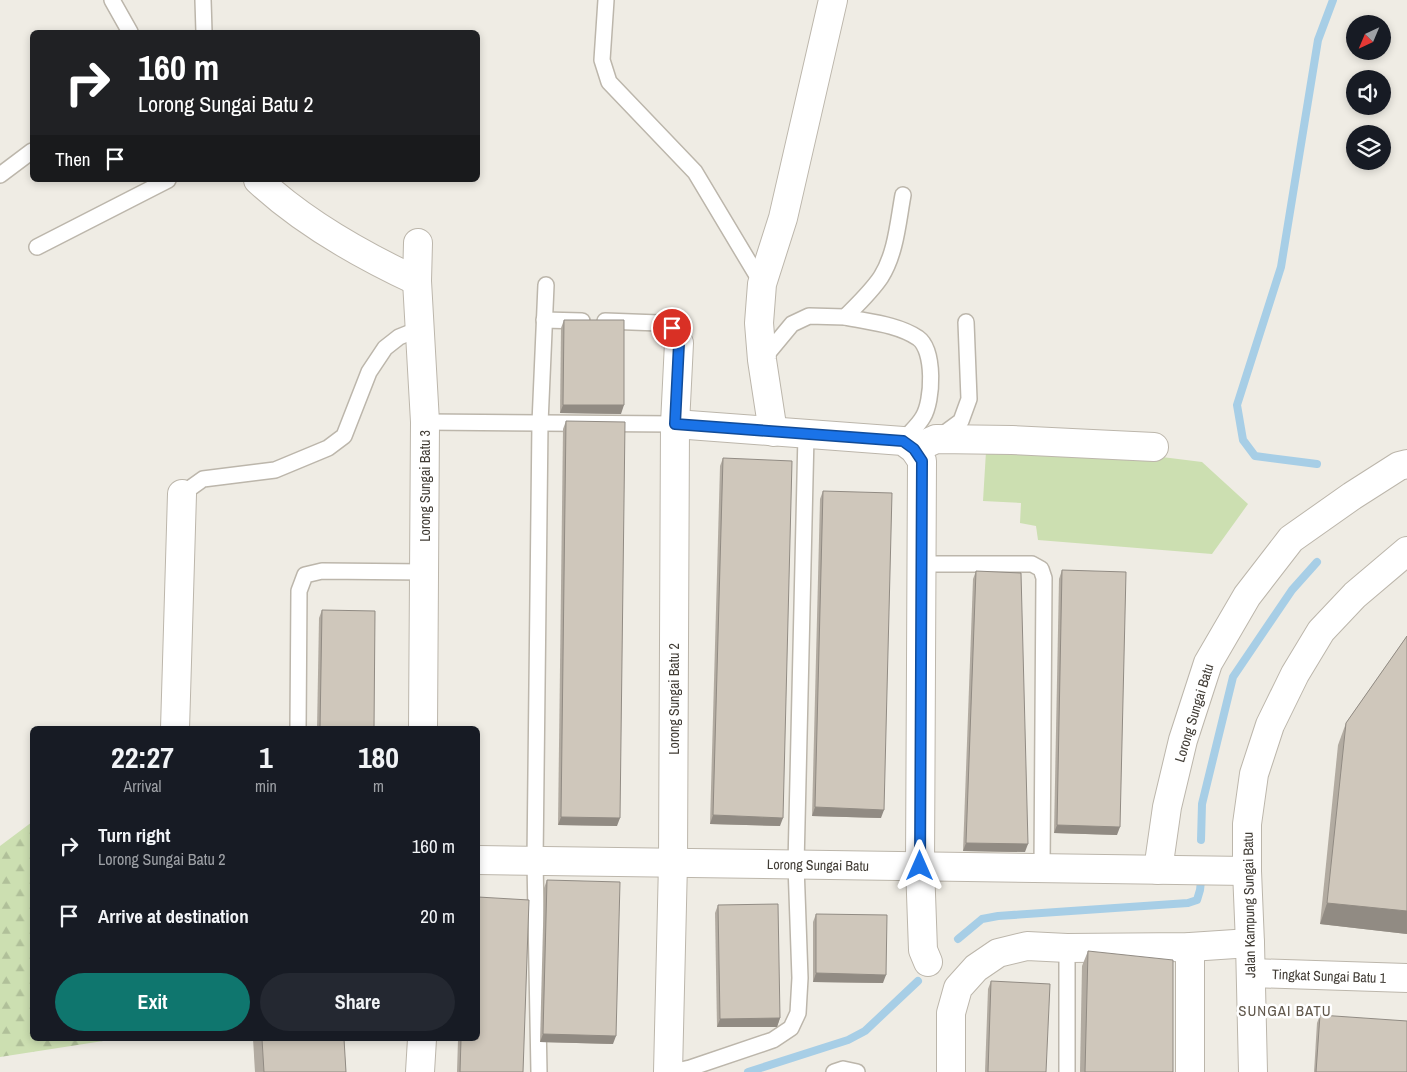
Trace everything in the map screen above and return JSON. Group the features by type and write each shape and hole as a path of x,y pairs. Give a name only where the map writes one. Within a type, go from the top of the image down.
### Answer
{"street":[{"path":"773,432 762,360 760,322 762,284 783,218 833,0"},
{"path":"261,182 312,223 417,281"},
{"name":"Lorong Sungai Batu 3","path":"418,243 417,281 425,422 423,726"},
{"name":"Lorong Sungai Batu 2","path":"670,1072 675,424 679,343 672,328"},
{"path":"675,424 918,443 1012,440 1154,447"},
{"path":"918,443 922,461 920,866 923,950 943,975 951,1012 951,1072"},
{"name":"Lorong Sungai Batu","path":"1158,870 1169,797 1184,740 1208,663 1247,596 1291,539 1352,496 1399,466 1407,464"},
{"path":"175,726 182,494"},
{"name":"Jalan Kampung Sungai Batu","path":"1252,1072 1251,973 1246,871 1247,824 1254,774 1270,725 1321,631 1355,594 1407,551"},
{"name":"Lorong Sungai Batu","path":"480,860 1246,871"},
{"path":"943,975 976,968 998,953 1027,946 1067,948 1190,947 1250,943"},
{"path":"1190,947 1190,1072"},
{"name":"Tingkat Sungai Batu 1","path":"1251,973 1407,978"},
{"path":"420,1072 422,1041"}],"lane":[{"path":"112,0 129,30"},
{"path":"203,0 204,30"},
{"path":"606,0 602,60 608,82 695,172 762,284"},
{"path":"0,175 30,152"},
{"path":"37,247 164,182"},
{"path":"844,317 865,297 882,276 893,247 903,195"},
{"path":"539,1072 535,861 540,423 546,285"},
{"path":"762,360 792,324 809,316 844,317 901,329 920,339 930,355 930,373 929,396 918,443"},
{"path":"544,320 659,323 672,328"},
{"path":"918,443 961,420 969,399 966,322"},
{"path":"182,494 204,479 275,470 328,448 344,436 369,372 385,348 400,337 419,329"},
{"path":"425,422 675,424"},
{"path":"670,1072 690,1068 773,1040 792,1028 798,1014 800,988 796,865 806,435"},
{"path":"921,564 1032,564 1041,569 1044,578 1042,868"},
{"path":"298,726 299,591 305,575 322,571 425,572"},
{"path":"1067,948 1067,1072"},
{"path":"834,1072 844,1069 858,1072"}],"green space":[{"path":"987,435 1202,462 1248,504 1212,554 1038,540 1036,526 1020,523 1021,503 983,501"},
{"path":"30,824 30,1041 103,1041 0,1057 0,846"}],"building":[{"path":"564,320 624,320 624,405 563,405"},
{"path":"566,421 625,422 620,818 561,817"},
{"path":"723,458 792,461 783,818 713,815"},
{"path":"823,491 892,493 884,810 815,807"},
{"path":"1062,570 1126,572 1120,827 1057,825"},
{"path":"976,571 1021,573 1028,844 966,843"},
{"path":"322,610 375,611 374,726 320,726"},
{"path":"1407,636 1407,911 1327,903 1346,723"},
{"path":"547,880 620,882 616,1036 543,1034"},
{"path":"480,897 529,900 523,1072 460,1072 461,1041 480,1041"},
{"path":"778,904 780,1018 720,1019 718,905"},
{"path":"816,914 887,915 886,975 816,973"},
{"path":"1088,951 1173,960 1173,1072 1085,1072"},
{"path":"991,981 1050,984 1046,1072 988,1072"},
{"path":"1320,1015 1407,1021 1407,1072 1316,1072"},
{"path":"262,1041 344,1041 346,1072 264,1072"}],"waterway":[{"path":"1317,464 1255,456 1243,440 1237,405 1281,267 1318,40 1333,0"},
{"path":"1201,840 1202,804 1233,677 1292,590 1317,562"},
{"path":"958,939 982,919 998,916 1188,903 1197,900 1201,881"},
{"path":"748,1072 848,1040 865,1031 918,981"}],"district":[{"name":"SUNGAI BATU","path":"1285,1011"}],"route":[{"path":"672,328 679,343 675,424 903,441 914,449 922,461 920,866"}]}
